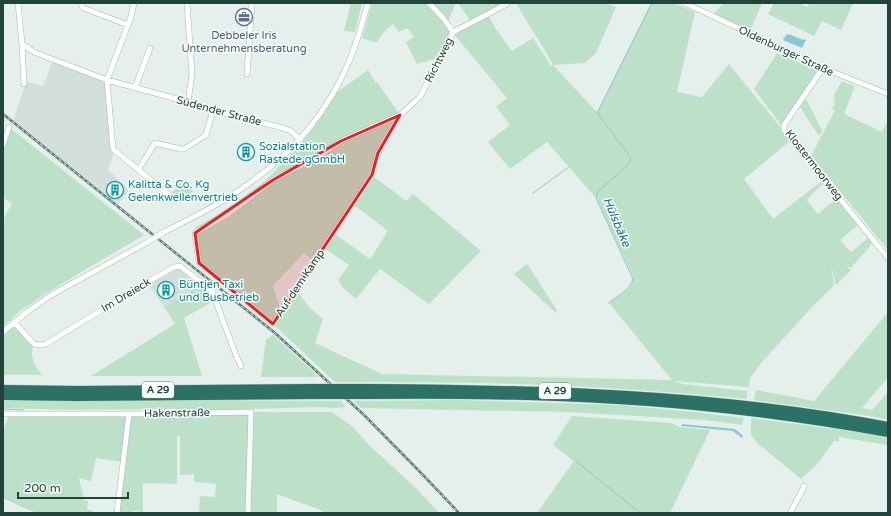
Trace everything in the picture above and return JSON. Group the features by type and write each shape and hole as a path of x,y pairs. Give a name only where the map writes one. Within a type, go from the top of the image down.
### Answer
{"highway":[{"name":"A 29","path":"3,389 312,392 484,389 568,391 668,397 745,405 755,409 888,433"},
{"name":"A 29","path":"3,396 93,397 312,392"},
{"name":"A 29","path":"366,392 575,398 737,411 755,409 842,417 888,426"}],"street":[{"path":"18,3 24,84"},
{"path":"81,3 83,8 128,25"},
{"path":"134,3 131,17 106,80 113,149 175,200"},
{"path":"187,3 192,74 188,102"},
{"path":"247,74 252,3"},
{"path":"3,332 27,312 53,294 228,197 265,172 288,152 300,140 326,106 341,79 349,63 368,3"},
{"path":"429,3 443,18 453,32"},
{"name":"Richtweg","path":"400,115 420,97 453,32 508,3"},
{"name":"Oldenburger Straße","path":"685,3 822,68 888,94"},
{"name":"Südender Straße","path":"22,44 34,52 106,80 283,128 291,132 300,140"},
{"path":"135,88 150,48"},
{"name":"Klostermoorweg","path":"822,68 784,125 784,130 888,258"},
{"path":"138,170 155,143 184,149 206,135 213,110"},
{"name":"Auf dem Kamp","path":"400,115 378,153 372,175 273,324 199,263 195,233 228,214 273,180 319,156 341,141 400,115"},
{"path":"3,145 9,127"},
{"name":"Im Dreieck","path":"14,322 34,344 46,344 149,281 174,267 180,266 212,291 241,366"},
{"name":"Hakenstraße","path":"3,414 251,412 248,513"},
{"path":"116,513 129,414"},
{"path":"790,513 804,486"}],"highlighted area":[{"path":"400,115 378,153 372,175 273,324 199,263 195,233 273,180 341,141"}],"shaded area":[{"path":"53,60 107,80 113,149 113,155 108,171 129,190 118,204 13,121 25,81 43,86"},
{"path":"182,265 203,282 164,307 148,284"}],"green space":[{"path":"351,3 362,3 355,32 344,31"},
{"path":"372,3 426,3 441,19 442,18 429,3 456,3 447,24 453,32 472,23 458,3 508,3 488,14 495,28 512,51 533,38 551,66 553,64 516,3 605,3 616,7 596,53 585,63 553,65 595,110 598,111 651,3 674,3 695,12 677,92 702,97 729,64 791,140 744,179 773,219 823,180 825,182 811,195 807,201 818,214 837,198 858,225 840,240 851,252 868,238 872,241 871,245 851,268 844,263 851,270 836,285 831,265 834,285 762,362 750,378 749,387 674,381 682,384 747,391 747,399 646,390 569,386 465,383 335,382 273,324 199,266 195,228 229,207 263,183 299,146 315,126 337,92 368,70 400,115 378,153 372,175 406,201 413,194 481,251 429,304 380,269 356,299 342,287 338,280 349,265 324,248 333,233 370,259 388,231 354,205 368,182 351,204 314,261 304,253 273,286 281,312 296,290 309,307 323,319 315,343 382,374 672,380 609,303 629,288 633,277 596,198 547,142 510,169 488,142 510,125 496,107 507,98 453,33 441,57 417,64 406,42 414,37 407,28 399,32 393,24 382,34 377,42 362,38"},
{"path":"723,3 762,3 750,31 714,14"},
{"path":"774,3 799,3 807,7 809,3 853,3 841,30 822,21 814,36 768,14"},
{"path":"777,53 819,71 784,125 781,125 754,89"},
{"path":"842,81 855,86 844,114 882,132 888,120 888,250 811,156 835,110 831,108 835,105 834,95"},
{"path":"806,99 822,130 819,136 800,107"},
{"path":"9,127 144,235 48,292 20,311 3,327 3,220 12,203 3,198 3,146"},
{"path":"184,179 193,191 183,202 175,200 170,195"},
{"path":"527,264 557,310 556,313 514,274"},
{"path":"204,281 215,300 184,318 202,376 91,376 175,324 164,307"},
{"path":"888,312 888,377 862,408 872,410 888,392 888,420 754,400 756,390 814,401"},
{"path":"13,327 18,328 33,345 32,356 35,365 42,375 3,375 3,336"},
{"path":"273,335 319,377 261,377 266,340"},
{"path":"461,400 619,405 744,418 742,425 705,420 568,412 361,408 353,401"},
{"path":"3,401 341,401 345,407 218,410 70,410 3,408"},
{"path":"332,412 352,426 371,447 417,489 439,513 322,513 323,511 277,494 277,513 199,513 200,496 215,497 216,484 194,482 194,474 180,475 180,436 177,436 177,484 143,483 143,512 133,511 133,513 117,513 123,462 96,458 91,481 79,478 84,500 88,501 87,509 93,511 92,513 37,513 3,498 3,432 8,416"},
{"path":"572,416 671,423 680,427 710,430 670,513 639,513 637,511 637,513 537,513 574,461 553,445"},
{"path":"751,418 857,432 888,438 888,445 839,437 839,441 834,441 819,462 801,479 757,443 751,435"}],"water":[{"path":"789,34 806,40 802,48 783,40 786,35"},
{"path":"682,424 735,429 743,436 742,438 733,431 681,426"}],"waterway":[{"name":"Hülsbäke","path":"609,303 626,290 633,279 596,198 597,193 628,165 630,159 629,155 598,114 598,111 652,3"},
{"path":"533,193 569,167"},
{"path":"3,409 24,410"},
{"path":"576,461 640,513"}],"railway":[{"path":"3,114 275,333 364,415 459,513"}],"place":[{"name":"Debbeler Iris Unternehmensberatung","path":"244,17"},
{"name":"Sozialstation Rastede gGmbH","path":"246,152"},
{"name":"Kalitta & Co. Kg Gelenkwellenvertrieb","path":"115,190"},
{"name":"Büntjen Taxi und Busbetrieb","path":"166,290"}]}
